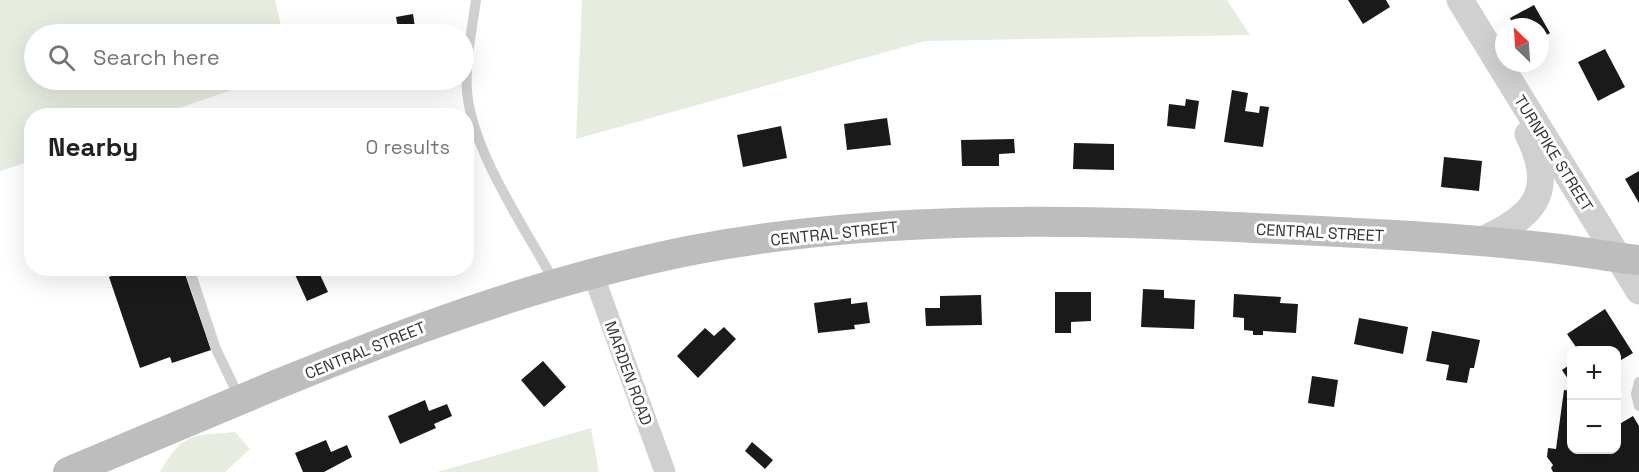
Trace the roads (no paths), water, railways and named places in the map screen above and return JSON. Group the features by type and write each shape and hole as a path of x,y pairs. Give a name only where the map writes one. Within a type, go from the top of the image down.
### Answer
{"main road":[{"name":"CENTRAL STREET","path":"68,472 397,335 556,284 694,250 849,230 925,225 1053,222 1177,225 1478,242 1552,248 1629,259"}],"street":[{"name":"TURNPIKE STREET","path":"1465,7 1539,155 1541,183 1534,204 1527,214 1478,242"},
{"name":"TURNPIKE STREET","path":"1465,7 1629,259 1639,291"},
{"name":"MARDEN ROAD","path":"593,274 666,472"}],"lane":[{"path":"473,24 476,0"},
{"path":"468,90 471,108"},
{"path":"474,124 494,173 556,284"},
{"path":"192,276 216,349 241,401"},
{"path":"1639,382 1636,394 1639,406"}]}
